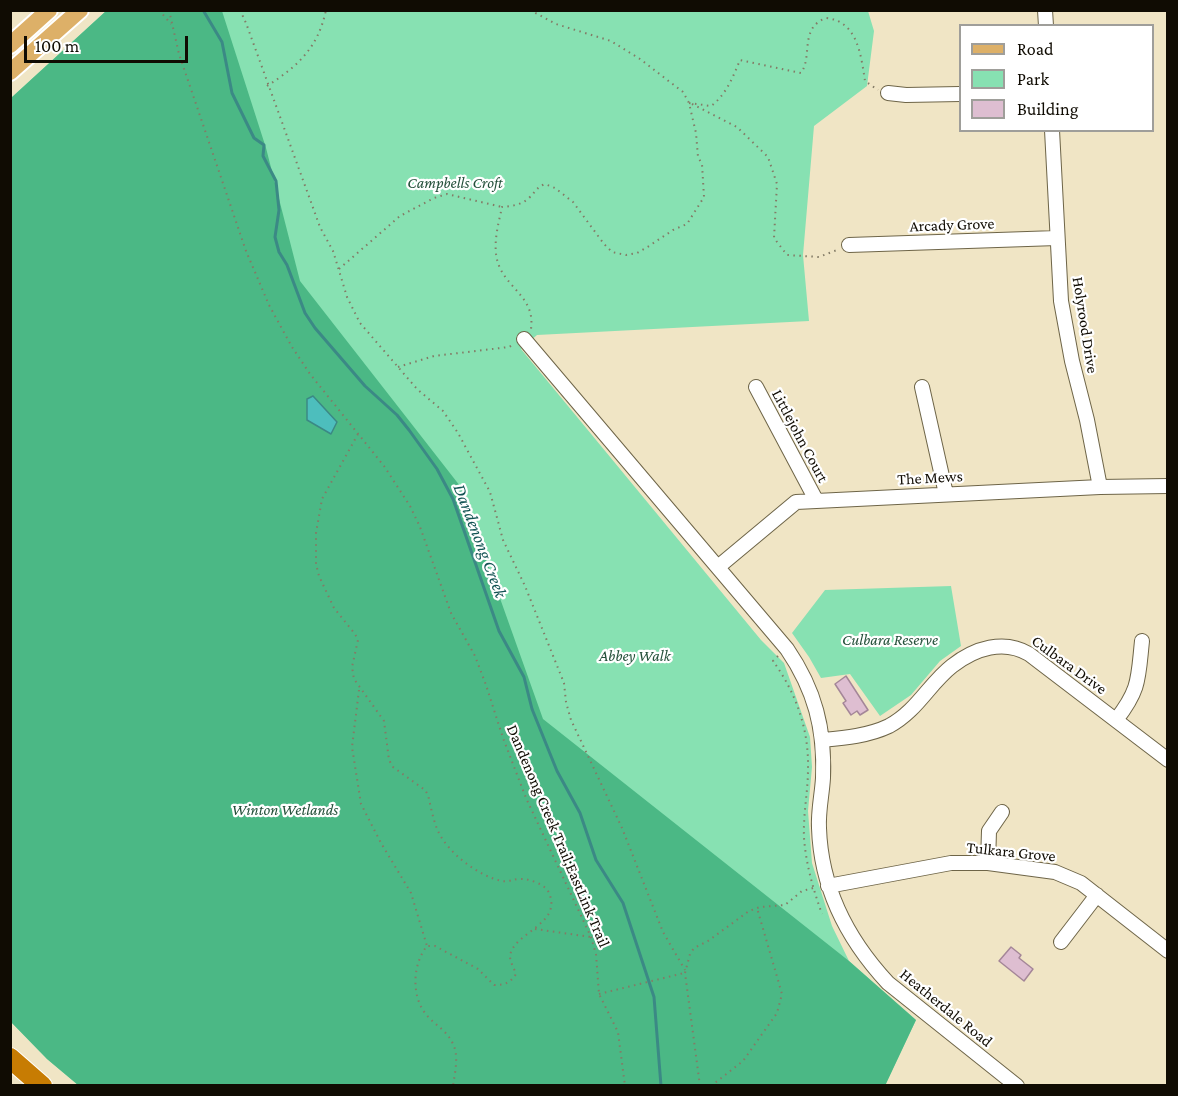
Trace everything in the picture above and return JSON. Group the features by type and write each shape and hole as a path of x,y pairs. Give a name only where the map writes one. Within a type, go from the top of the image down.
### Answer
{"highway":[{"path":"10,1058 42,1086"}],"main road":[{"path":"10,45 49,10"},
{"path":"10,72 80,10"}],"street":[{"path":"888,93 959,94"},
{"name":"Holyrood Drive","path":"1052,132 1061,301 1100,487"},
{"name":"Arcady Grove","path":"849,245 1057,238"},
{"path":"524,339 787,649 802,672 812,694 822,740 823,782 818,827 828,886"},
{"name":"Littlejohn Court","path":"756,387 816,500"},
{"path":"922,387 946,494"},
{"name":"The Mews","path":"718,567 796,502 1100,487 1167,486"},
{"path":"1116,720 1131,700 1138,684 1142,641"},
{"name":"Culbara Drive","path":"822,740 859,736 889,726 914,708 952,666 980,650 1000,645 1018,647 1029,654 1167,760"},
{"path":"988,863 989,831 1002,812"},
{"name":"Tulkara Grove","path":"828,886 951,863 988,863 1055,872 1081,883 1167,951"},
{"name":"Heatherdale Road","path":"828,886 839,914 876,970 907,999 1017,1086"},
{"path":"1061,942 1096,895"}],"path":[{"path":"159,10 173,26"},
{"name":"Dandenong Creek Trail;EastLink Trail","path":"169,10 179,54 235,218 269,305 310,374 384,466 410,506 420,527 451,613 475,656 526,798 591,937 596,954 599,994"},
{"path":"240,10 320,227 333,251 347,297 360,323 417,389 443,411 458,433 490,492 502,540 525,586 564,683 571,720 622,828 663,932 685,972 700,1086"},
{"path":"267,86 290,71 304,58 317,38 326,10"},
{"path":"339,269 400,216 434,198 447,194 502,207 520,204 531,196 536,188 544,184 555,188 573,202 596,236 612,252 626,255 637,253 673,230 687,224 704,197 702,164 698,157 696,133 689,103 682,92 671,82 610,41 556,24 530,10"},
{"path":"689,103 711,106 717,101 729,86 740,60 801,74 807,63 807,44 815,25 826,18 840,22 851,32 858,41 861,51 865,81 876,89 888,93"},
{"path":"689,103 736,127 768,157 777,184 774,238 787,255 819,257 849,245"},
{"path":"398,367 434,356 509,347 524,339 531,332 532,319 517,288 509,282 499,267 495,245 502,207"},
{"path":"358,434 322,499 316,532 319,576 334,608 358,640 352,667 354,679 384,721 389,760 393,767 425,790 438,831 451,849 470,865 493,878 509,882 526,879 542,884 547,888 551,908 545,919 513,947 510,958 516,974 505,985 494,985 485,974 470,964 435,946 427,946"},
{"path":"787,649 773,661 788,682 803,721 808,768 804,839 813,888 822,914"},
{"path":"359,688 352,747 361,804 411,893 427,946"},
{"path":"685,972 694,948 708,941 742,915 757,908 785,905 797,894 813,888 828,886"},
{"path":"711,1086 744,1061 777,1013 782,994 757,908"},
{"path":"535,929 591,937"},
{"path":"427,946 421,954 416,974 418,1001 424,1012 449,1035 455,1046 456,1073 453,1086"},
{"path":"625,1086 618,1032 599,994 685,972"}],"green space":[{"name":"Winton Wetlands","path":"106,11 868,11 874,31 867,86 814,126 803,255 809,321 537,335 521,349 761,640 784,663 810,737 812,767 808,811 812,863 832,926 849,961 916,1020 885,1085 78,1085 47,1059 11,1022 11,98"},
{"name":"Winton Wetlands","path":"106,11 222,11 266,148 300,281 460,486 543,719 849,961 916,1020 885,1086 78,1085 47,1059 11,1022 11,98"},
{"name":"Culbara Reserve","path":"951,586 961,646 940,661 911,695 880,716 850,674 821,678 792,633 825,590"}],"water":[{"path":"313,396 337,422 331,434 307,420 307,399"}],"building":[{"path":"846,676 868,710 860,715 857,711 851,715 843,703 846,701 835,684"},
{"path":"1011,947 1021,955 1019,958 1033,969 1024,981 999,961"}],"waterway":[{"name":"Dandenong Creek","path":"203,10 222,42 232,93 254,138 264,145 263,156 276,181 279,210 275,237 305,313 365,386 397,415 409,430 437,469 453,499 499,631 524,677 532,709 557,771 580,813 596,860 623,903 654,997 661,1086"}],"park label":[{"name":"Campbells Croft","path":"455,183"},
{"name":"Abbey Walk","path":"635,656"}]}
